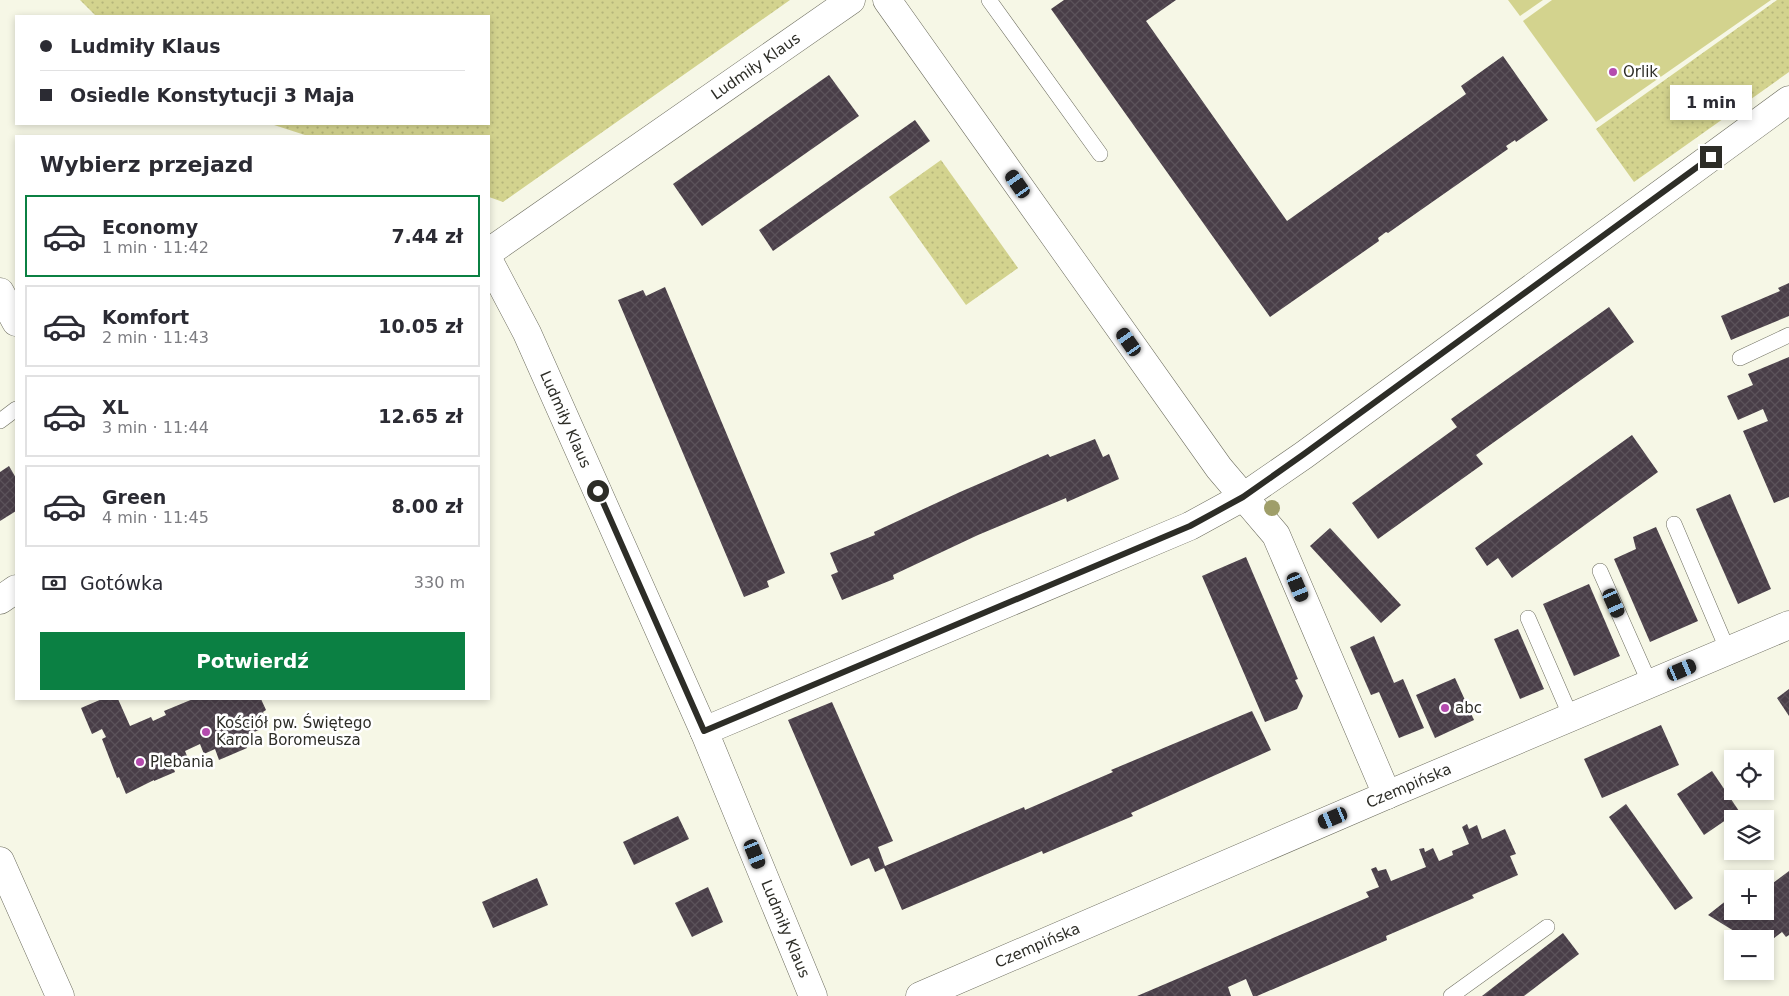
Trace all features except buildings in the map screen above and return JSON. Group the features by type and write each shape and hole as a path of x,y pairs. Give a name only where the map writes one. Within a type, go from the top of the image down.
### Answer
{"street":[{"name":"Ludmiły Klaus","path":"490,251 851,0"},
{"path":"887,0 1213,460 1276,535 1387,795"},
{"path":"704,731 1190,526 1243,497 1789,100"},
{"name":"Ludmiły Klaus","path":"490,263 527,333 704,731 813,996"},
{"path":"0,292 15,320"},
{"path":"0,600 15,590"},
{"name":"Czempińska","path":"920,996 1789,625"},
{"path":"0,861 60,996"}],"lane":[{"path":"989,0 1100,154"},
{"path":"1740,358 1789,335"},
{"path":"0,421 15,410"},
{"path":"1674,524 1728,651"},
{"path":"1600,571 1650,684"},
{"path":"1528,618 1570,717"},
{"path":"1451,996 1547,926"}],"green space":[{"path":"80,0 790,0 503,202 490,197 490,135 305,135 274,125 490,125 490,15 95,15"},
{"path":"1508,0 1543,0 1520,16"},
{"name":"Orlik","path":"1552,0 1771,0 1596,122 1523,21"},
{"path":"1777,0 1789,0 1789,72 1634,182 1596,129"},
{"path":"941,160 1018,268 966,305 889,197"}],"place":[{"name":"Orlik","path":"1613,72"},
{"name":"abc","path":"1445,708"},
{"name":"Kościół pw. Świętego Karola Boromeusza","path":"206,732"},
{"name":"Plebania","path":"140,762"}],"route":[{"path":"598,491 704,731 1190,526 1243,497 1711,157"}]}
